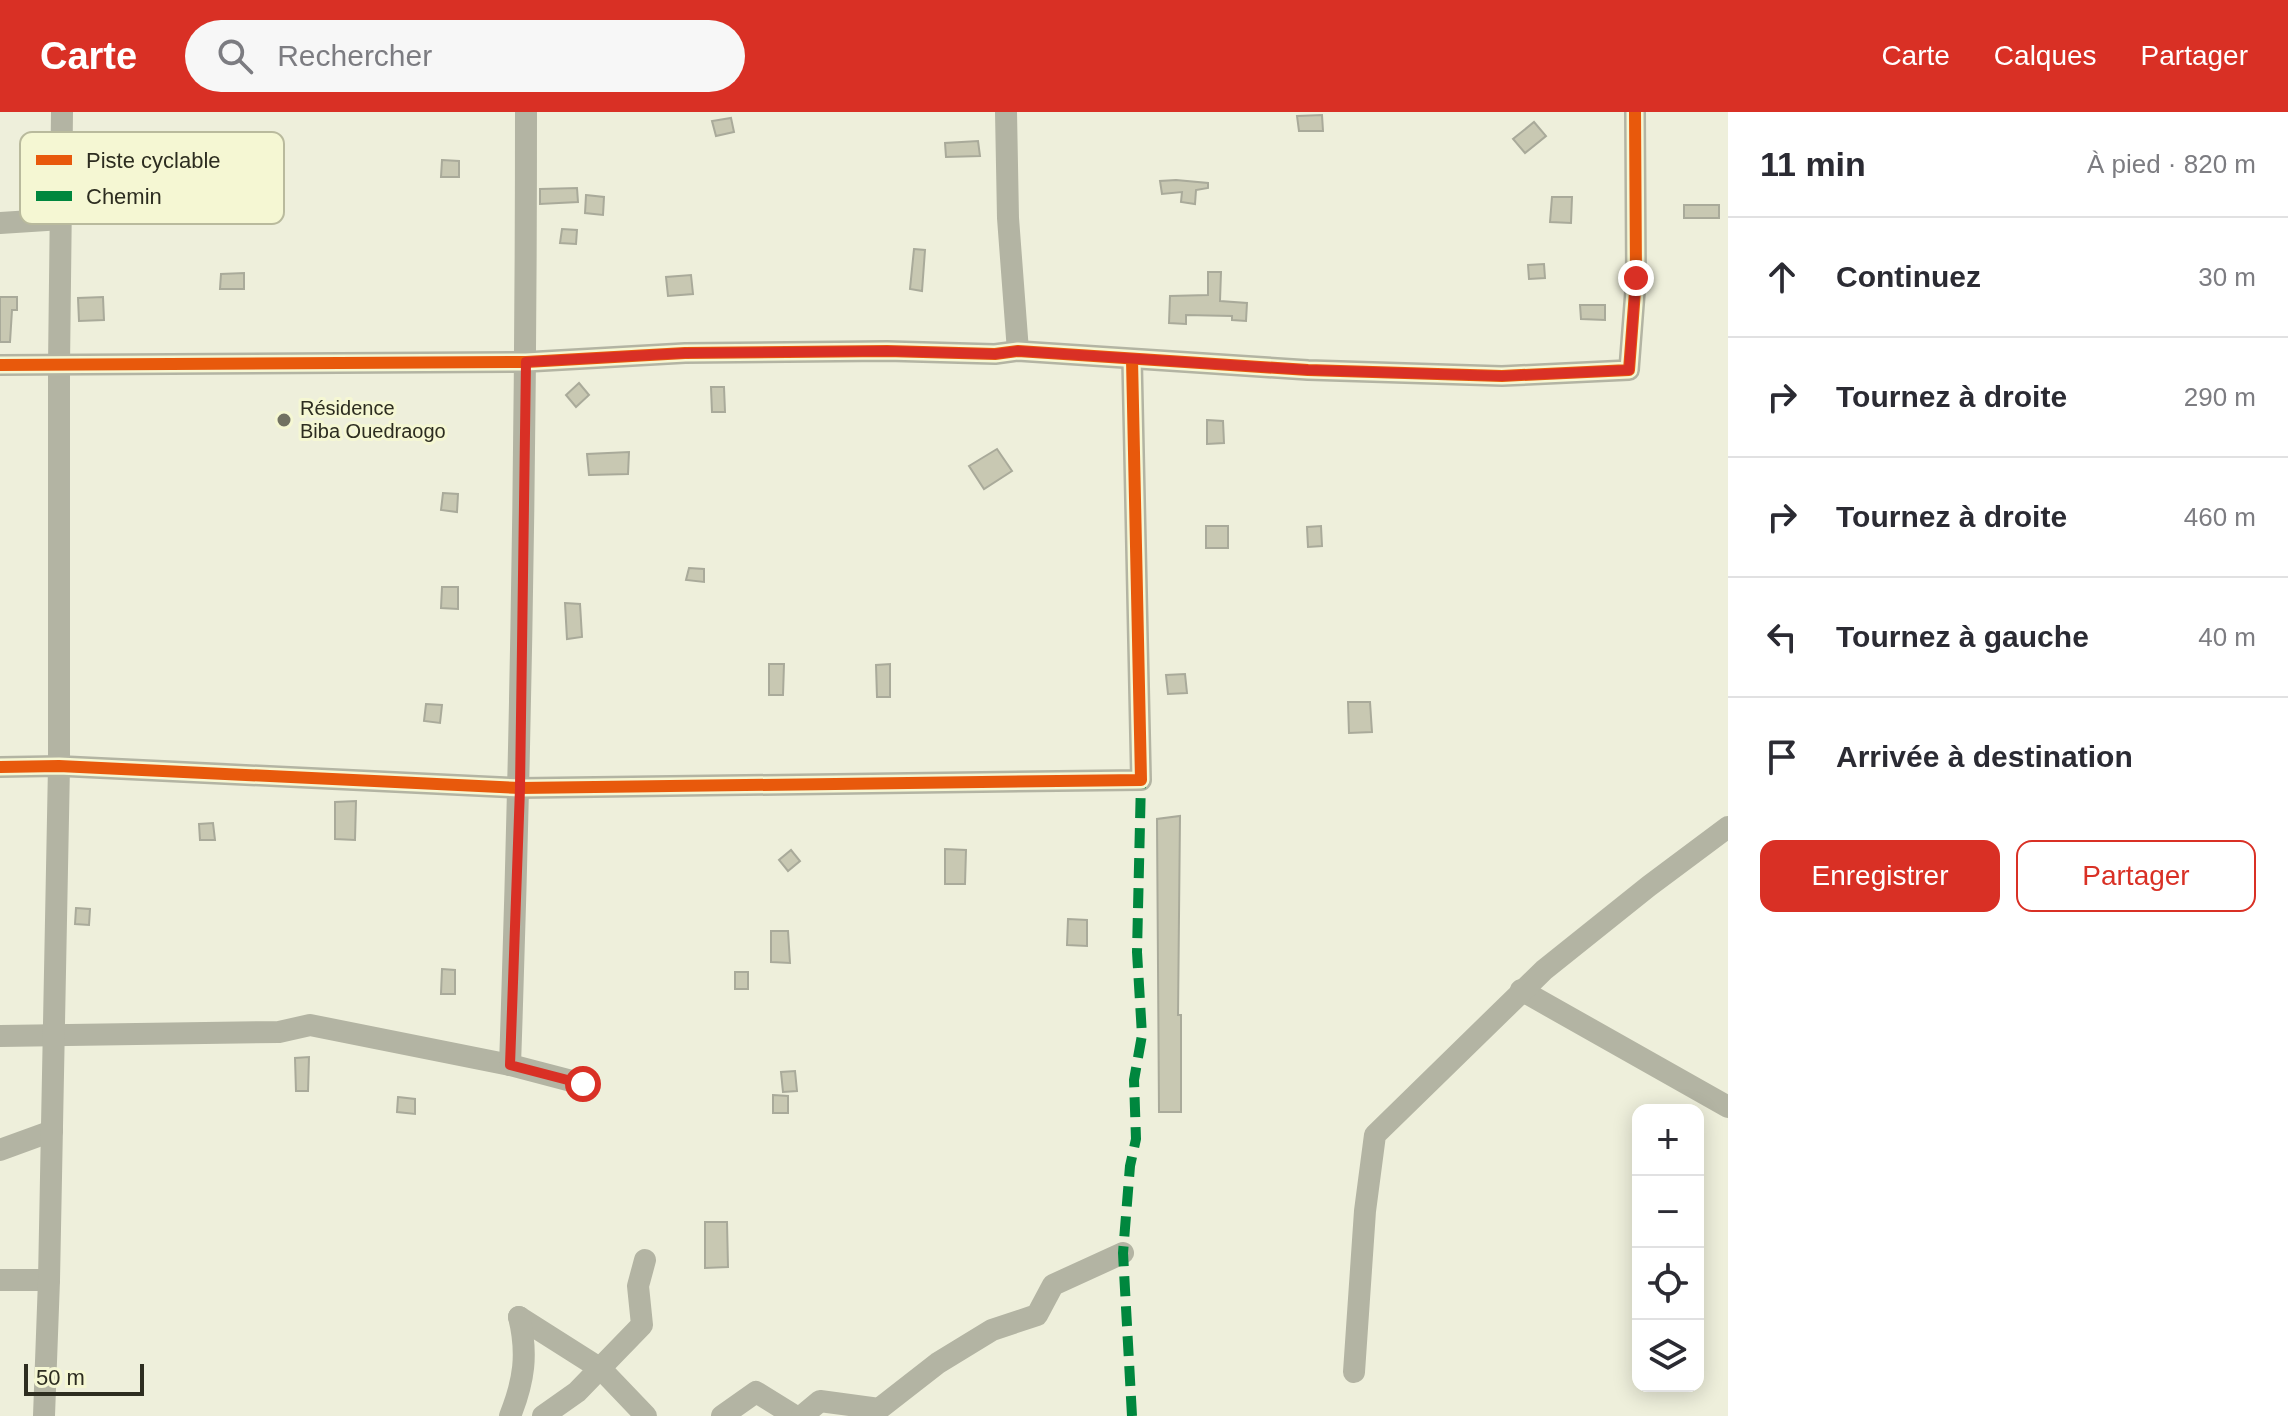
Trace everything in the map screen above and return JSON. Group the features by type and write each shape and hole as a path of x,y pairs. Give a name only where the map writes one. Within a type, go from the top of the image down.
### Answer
{"street":[{"path":"510,1065 520,788 526,112"},
{"path":"1006,112 1008,218 1018,351"},
{"path":"0,365 526,362 685,353 887,351 995,354 1018,351 1308,370 1502,376 1629,370 1636,278 1635,112"},
{"path":"0,223 20,222"},
{"path":"44,1416 59,766 62,224"},
{"path":"0,767 59,766 520,788 1141,780 1132,359"},
{"path":"1354,1372 1365,1211 1375,1135 1521,990 1649,886 1728,827"},
{"path":"1521,990 1728,1107"},
{"path":"0,1036 279,1032 310,1025 510,1065 583,1084"},
{"path":"0,1150 52,1131"},
{"path":"802,1416 820,1401 879,1409 938,1363 992,1330 1037,1315 1053,1285 1123,1253"},
{"path":"543,1416 577,1392 642,1325 638,1286 645,1260"},
{"path":"0,1280 49,1280"},
{"path":"510,1416 526,1365 525,1340 519,1317 601,1369 646,1416"},
{"path":"722,1416 756,1392 795,1416"}],"building":[{"path":"1322,115 1323,131 1299,131 1297,116"},
{"path":"731,118 734,132 716,136 712,121"},
{"path":"1534,122 1546,136 1525,153 1513,139"},
{"path":"978,141 980,156 946,157 945,143"},
{"path":"442,160 459,161 459,177 441,177"},
{"path":"1160,181 1208,183 1208,188 1196,190 1195,204 1181,202 1182,192 1162,194"},
{"path":"577,188 578,202 540,204 540,189"},
{"path":"586,195 604,197 603,215 585,213"},
{"path":"1552,197 1572,197 1571,223 1550,222"},
{"path":"1684,205 1719,205 1719,218 1684,218"},
{"path":"562,229 577,230 576,244 560,243"},
{"path":"914,249 925,250 922,291 910,289"},
{"path":"1544,264 1545,278 1529,279 1528,265"},
{"path":"1208,272 1221,272 1220,301 1247,303 1246,321 1232,320 1232,316 1186,315 1186,324 1169,323 1170,296 1208,295"},
{"path":"244,273 244,289 220,289 221,274"},
{"path":"691,275 693,294 668,296 666,277"},
{"path":"0,297 17,297 17,310 12,310 10,342 0,342"},
{"path":"103,297 104,320 79,321 78,298"},
{"path":"1580,305 1605,305 1605,320 1581,319"},
{"path":"579,383 589,395 576,407 566,395"},
{"path":"711,387 724,387 725,412 712,412"},
{"path":"1207,420 1223,421 1224,443 1207,444"},
{"path":"997,449 1012,471 984,489 969,466"},
{"path":"629,452 628,474 589,475 587,454"},
{"path":"443,493 458,494 457,512 441,510"},
{"path":"1206,526 1228,526 1228,548 1206,548"},
{"path":"1321,526 1322,546 1308,547 1307,527"},
{"path":"689,568 704,569 704,582 686,580"},
{"path":"442,587 458,587 458,609 441,608"},
{"path":"565,603 580,604 582,637 567,639"},
{"path":"769,664 784,664 783,695 769,695"},
{"path":"890,664 890,697 877,697 876,665"},
{"path":"1185,674 1187,693 1168,694 1166,675"},
{"path":"1348,702 1370,702 1372,732 1349,733"},
{"path":"426,704 442,705 440,723 424,721"},
{"path":"356,801 355,840 335,839 335,802"},
{"path":"1180,816 1178,1015 1181,1015 1181,1112 1159,1112 1157,819"},
{"path":"213,823 215,840 200,840 199,824"},
{"path":"945,849 966,850 965,884 945,884"},
{"path":"791,850 800,861 788,871 779,860"},
{"path":"76,908 90,909 89,925 75,924"},
{"path":"1068,919 1087,920 1087,946 1067,945"},
{"path":"771,931 788,931 790,963 771,962"},
{"path":"442,969 455,970 455,994 441,994"},
{"path":"735,972 748,972 748,989 735,989"},
{"path":"309,1057 308,1091 296,1091 295,1058"},
{"path":"795,1071 797,1091 783,1092 781,1072"},
{"path":"773,1095 788,1096 788,1113 773,1113"},
{"path":"398,1097 415,1099 415,1114 397,1112"},
{"path":"705,1222 727,1222 728,1267 705,1268"}],"marked path":[{"path":"1132,1416 1123,1253 1130,1166 1136,1139 1134,1080 1142,1035 1137,952 1141,780"}],"cycle path":[{"path":"0,365 526,362 685,353 887,351 995,354 1018,351 1308,370 1502,376 1629,370 1636,278 1635,112"},
{"path":"0,767 59,766 520,788 1141,780 1132,359"}],"place":[{"name":"Résidence Biba Ouedraogo","path":"284,420"}],"route":[{"path":"583,1084 510,1065 520,788 526,362 685,353 887,351 995,354 1018,351 1308,370 1502,376 1629,370 1636,278"}]}
